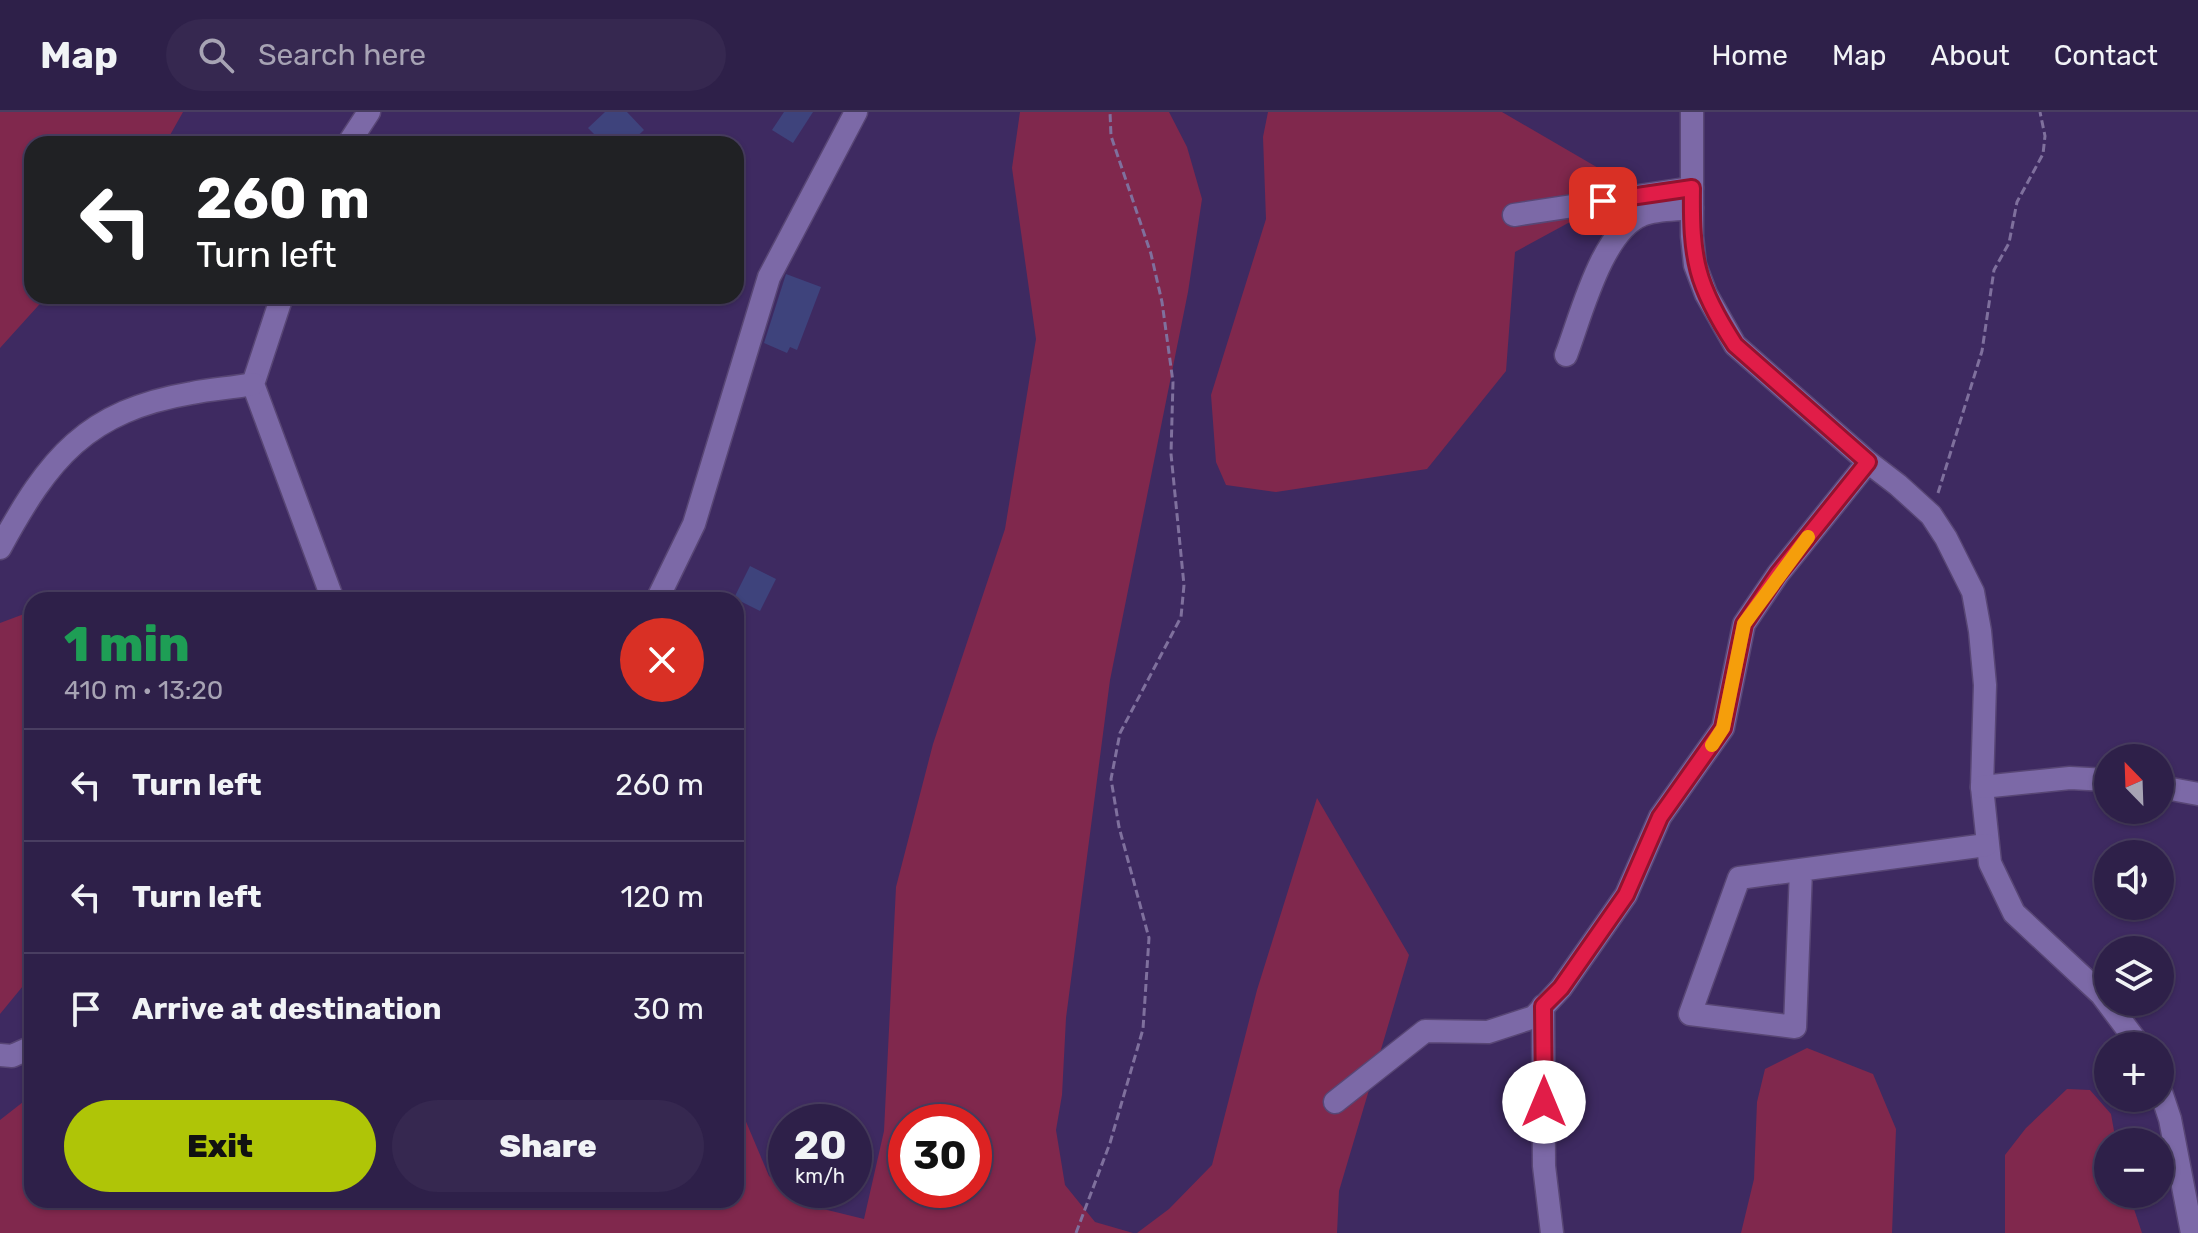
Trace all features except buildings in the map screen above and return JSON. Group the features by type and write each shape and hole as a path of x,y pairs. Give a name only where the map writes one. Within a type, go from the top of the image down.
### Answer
{"street":[{"path":"353,136 369,112"},
{"path":"661,592 694,524 769,277 856,112"},
{"path":"1692,112 1695,265 1706,294 1735,345 1931,515 1953,551 1973,592 1980,631 1985,685 1982,787 1986,845 2001,891 2014,913 2101,994 2130,1032"},
{"path":"1514,215 1692,198"},
{"path":"1566,355 1609,246 1625,224 1644,213 1692,198"},
{"path":"279,304 253,384 330,592"},
{"path":"0,548 36,489 66,448 104,420 150,402 253,384"},
{"path":"1335,1102 1425,1031 1488,1032 1534,1017 1561,988 1626,895 1660,817 1723,728 1744,624 1778,574 1868,462"},
{"path":"1982,787 2070,778 2094,779"},
{"path":"2174,790 2198,794"},
{"path":"1801,870 1795,1027 1690,1014 1739,878 1986,845"},
{"path":"1543,1006 1544,1166 1552,1233"},
{"path":"0,1055 12,1056 24,1051"},
{"path":"2168,1112 2192,1233"}],"path":[{"path":"1076,1233 1110,1143 1143,1029 1149,938 1119,827 1111,779 1120,733 1181,617 1184,585 1171,454 1173,382 1162,302 1151,254 1111,136 1110,112"},
{"path":"1931,515 1982,351 1994,270 2009,243 2017,202 2043,154 2045,136 2040,112"}],"shaded area":[{"path":"0,112 183,112 170,136 24,136 24,304 40,304 0,348"},
{"path":"1020,112 1169,112 1187,147 1202,199 1188,292 1110,680 1066,1018 1062,1095 1056,1130 1065,1185 1095,1222 1133,1233 0,1233 0,1120 24,1101 24,1208 744,1208 744,1117 768,1174 768,1208 819,1208 864,1219 866,1208 872,1208 872,1184 884,1131 896,887 933,744 1005,529 1036,339 1012,168"},
{"path":"1268,112 1502,112 1600,169 1605,203 1515,252 1506,371 1427,469 1276,492 1226,485 1216,462 1211,395 1266,219 1263,137"},
{"path":"24,614 24,985 0,1014 0,623"},
{"path":"1317,798 1409,955 1339,1191 1337,1233 1137,1233 1169,1209 1212,1165 1257,990"},
{"path":"1807,1048 1873,1074 1896,1129 1892,1233 1741,1233 1754,1179 1757,1102 1765,1069"},
{"path":"2067,1089 2090,1090 2094,1095 2094,1112 2109,1112 2114,1128 2094,1128 2094,1208 2134,1208 2142,1233 2005,1233 2005,1155 2026,1128"}],"slow traffic":[{"path":"1712,745 1723,728 1744,624 1808,537"}],"route":[{"path":"1544,1102 1543,1006 1561,988 1626,895 1660,817 1723,728 1744,624 1778,574 1868,462 1735,345 1721,324 1695,265 1692,188 1603,201"}]}
